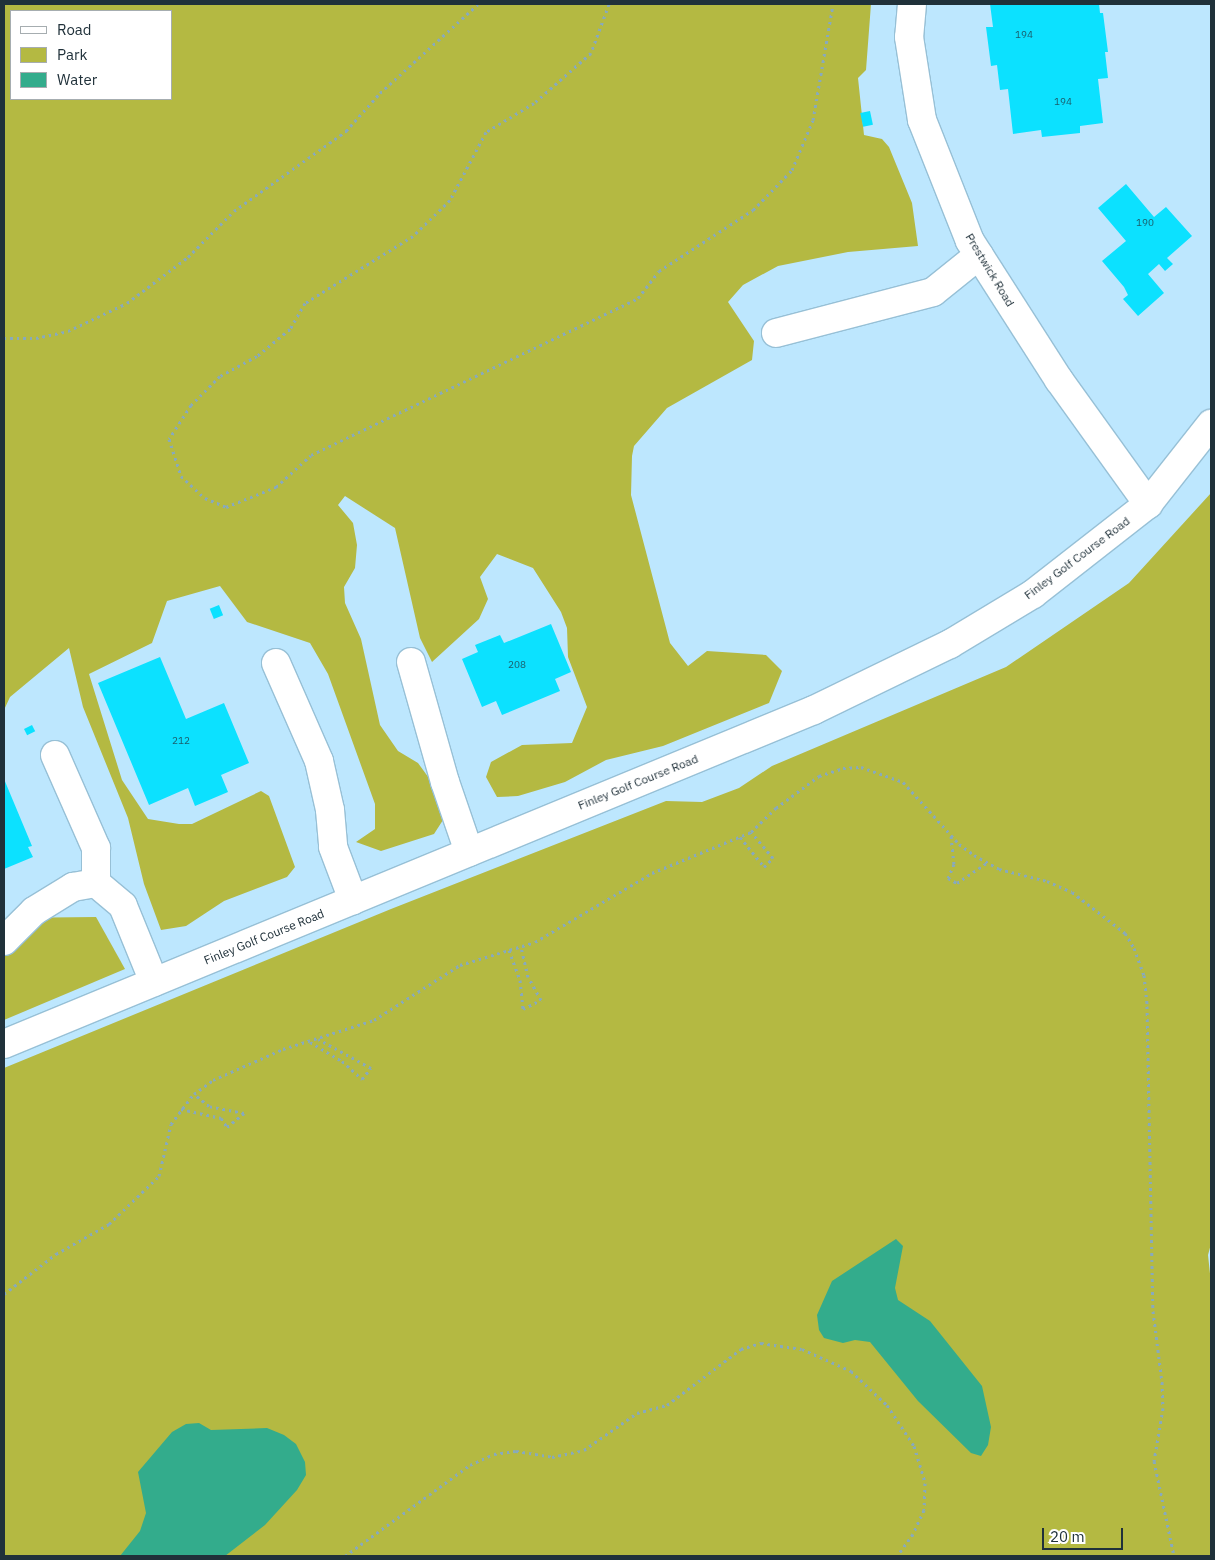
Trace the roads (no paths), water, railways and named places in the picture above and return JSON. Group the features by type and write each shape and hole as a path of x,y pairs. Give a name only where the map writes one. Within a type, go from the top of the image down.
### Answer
{"street":[{"name":"Prestwick Road","path":"912,4 909,37 922,120 970,241 1059,380 1148,504"},
{"path":"776,333 933,292 979,255"},
{"name":"Finley Golf Course Road","path":"4,1044 814,710 950,644 1033,594 1148,504 1211,424"},
{"path":"411,662 445,782 469,852"},
{"path":"276,663 319,762 330,810 333,847 353,900"},
{"path":"55,755 96,848 96,883 123,906 154,982"},
{"path":"4,941 34,911 73,887 96,883"}],"water":[{"path":"896,1239 903,1246 895,1288 898,1300 930,1321 982,1386 991,1427 988,1445 981,1456 971,1453 918,1401 870,1342 855,1340 843,1343 824,1338 819,1330 817,1315 832,1281"},
{"path":"199,1423 211,1430 267,1428 284,1435 296,1444 305,1462 306,1475 297,1490 265,1525 225,1556 120,1556 140,1531 146,1513 138,1472 172,1432 186,1424"}]}
